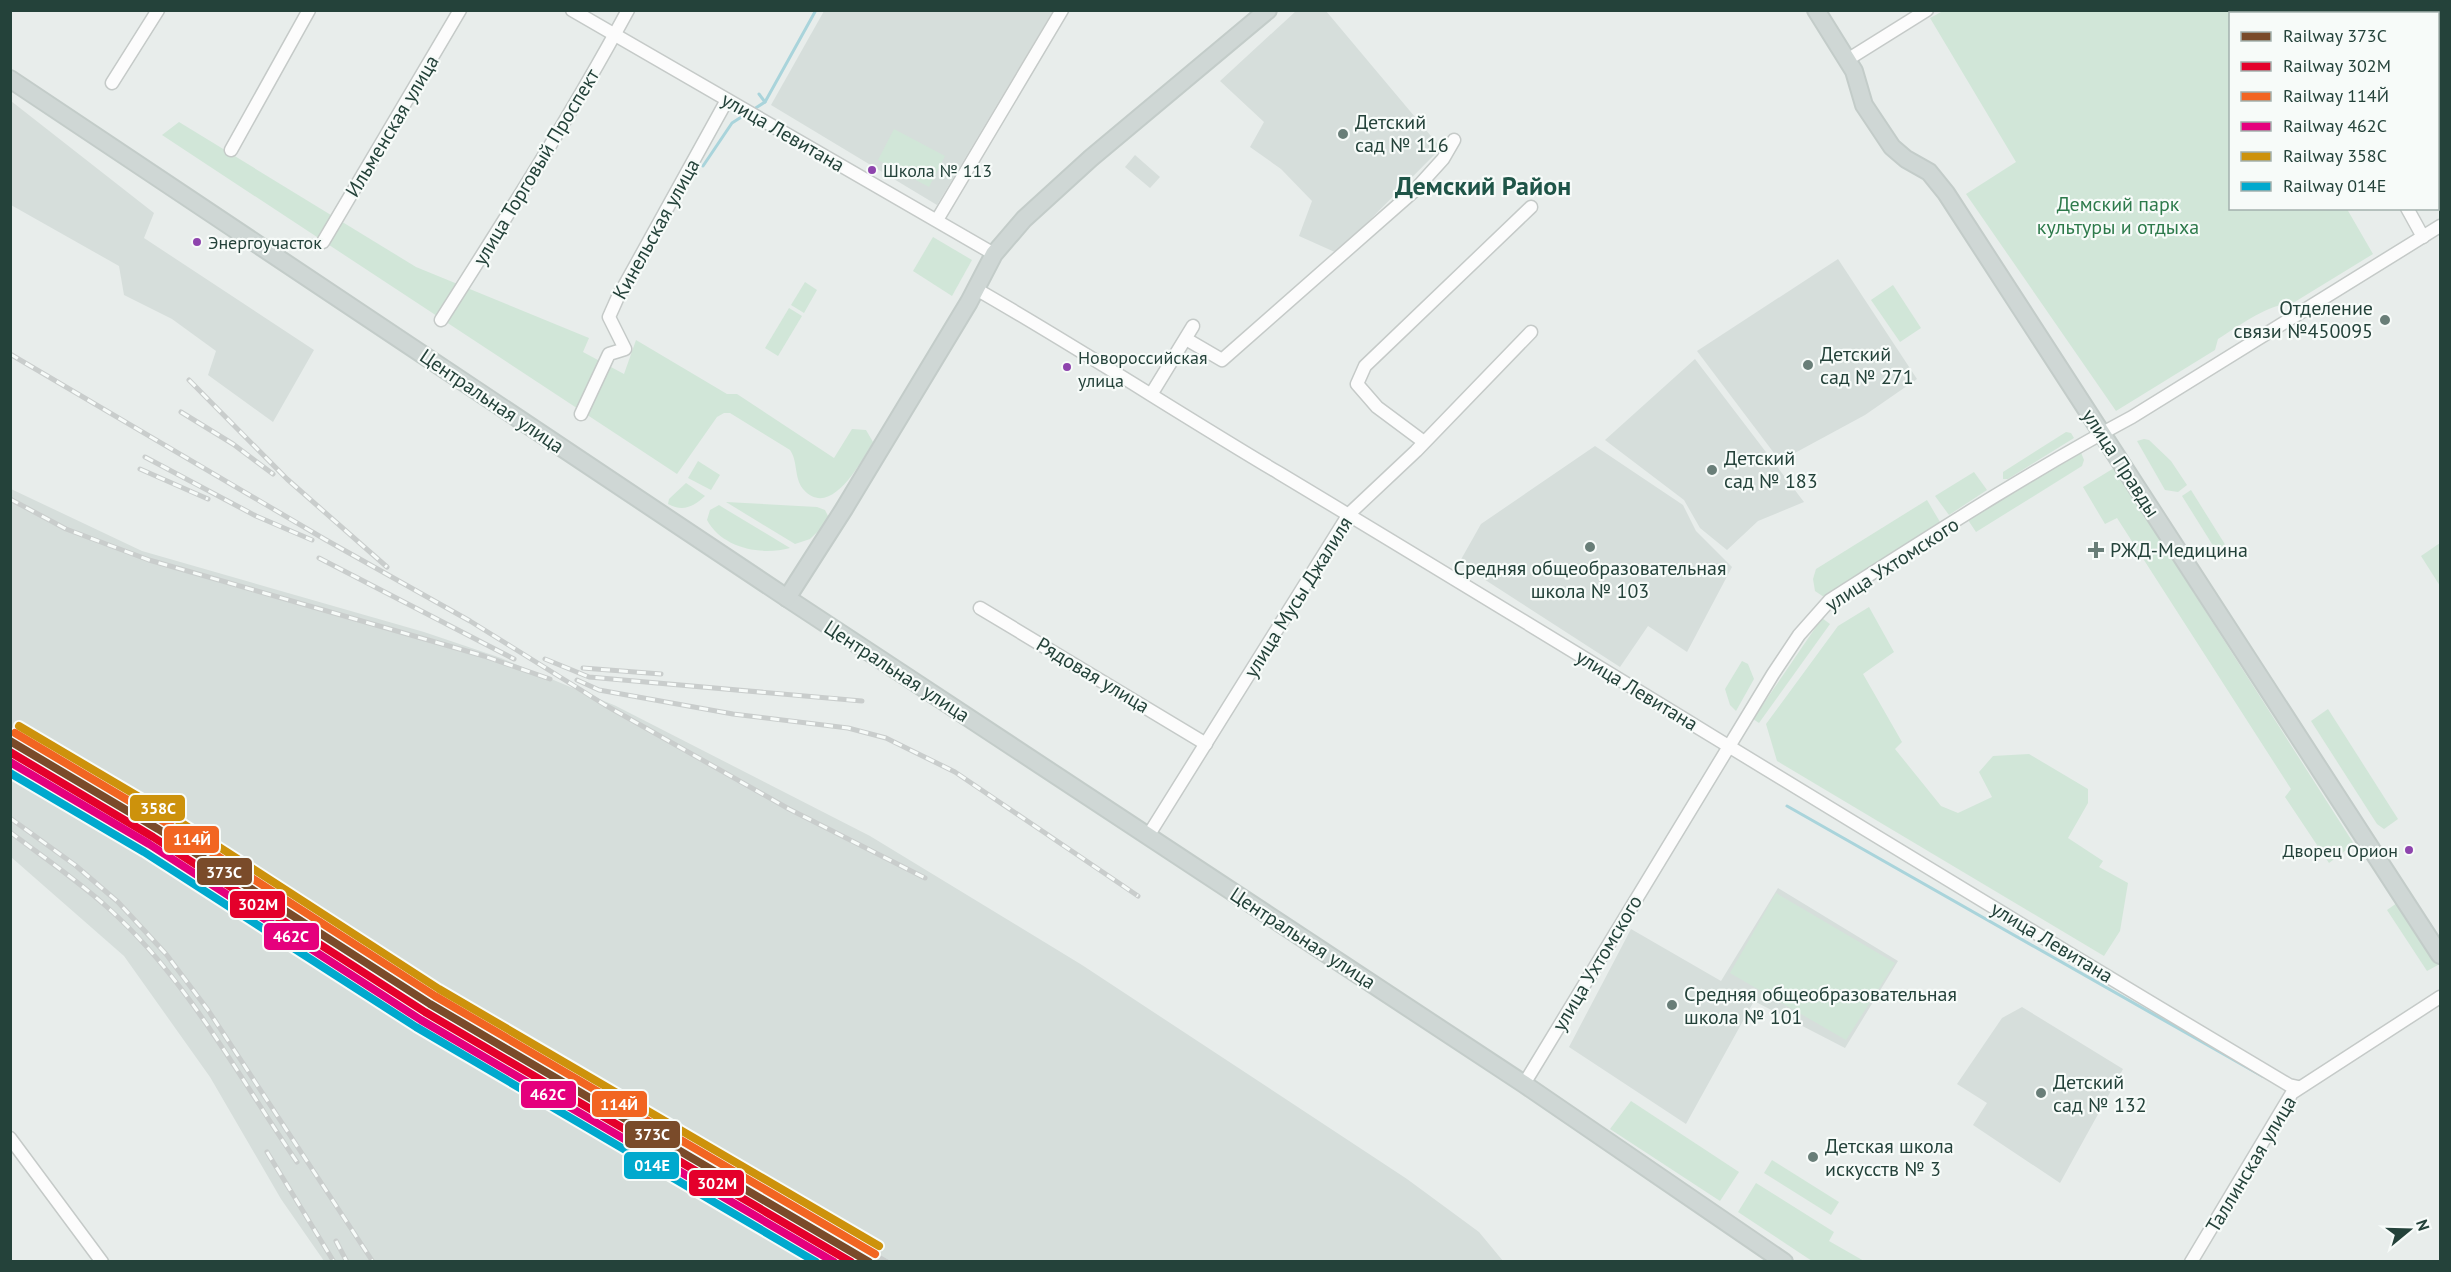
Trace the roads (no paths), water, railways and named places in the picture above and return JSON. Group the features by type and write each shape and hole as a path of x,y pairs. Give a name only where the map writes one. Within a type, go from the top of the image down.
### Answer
{"main road":[{"name":"улица Правды","path":"1816,10 1847,60 1864,105 1899,154 1929,172 1946,193 2440,955"},
{"path":"787,598 844,509 976,289 994,254 1024,219 1091,158 1259,13"},
{"name":"Центральная улица","path":"10,79 787,598 1524,1084 1784,1262"}],"street":[{"path":"112,83 158,10"},
{"path":"231,150 309,10"},
{"name":"Ильменская улица","path":"323,242 460,10"},
{"name":"улица Левитана","path":"572,10 994,254"},
{"name":"улица Торговый Проспект","path":"441,320 536,171 616,36 628,10"},
{"path":"938,220 1062,10"},
{"path":"1847,60 1927,10"},
{"name":"Кинельская улица","path":"581,414 609,354 625,349 609,317 617,298 727,100"},
{"path":"1186,339 1222,360 1414,191 1443,159 1454,140"},
{"path":"1424,442 1365,396 1357,384 1365,366 1531,207"},
{"path":"2408,210 2423,237"},
{"name":"улица Ухтомского","path":"1524,1084 1728,746 1799,635 1830,600 2440,226"},
{"name":"улица Левитана","path":"976,289 1152,393 2262,1070 2289,1085 2298,1087"},
{"path":"1152,393 1193,326"},
{"name":"улица Мусы Джалиля","path":"1148,836 1349,514 1424,442 1531,333"},
{"name":"Рядовая улица","path":"980,608 1206,744"},
{"name":"Таллинская улица","path":"2191,1262 2292,1093 2440,997"},
{"path":"10,1138 102,1262"}],"waterway":[{"path":"751,111 765,102 816,10"},
{"path":"759,94 765,102"},
{"path":"703,166 732,123 746,114"},
{"path":"1787,806 2262,1076"}],"railway":[{"path":"10,354 326,540 470,621 605,705 789,809 925,878"},
{"path":"189,380 287,479 387,567"},
{"path":"181,412 233,444 273,474"},
{"path":"145,457 256,516 312,540"},
{"path":"140,469 208,499"},
{"path":"10,499 66,529 149,560 484,656 550,679"},
{"path":"319,558 514,659"},
{"path":"545,659 589,677 862,701"},
{"path":"583,668 661,674"},
{"path":"577,680 599,690 733,714 848,728 886,738 955,772 1138,896"},
{"path":"10,818 75,865 118,902 166,954 208,1010 373,1262"},
{"path":"10,832 72,878 136,935 187,996 297,1162"},
{"path":"559,1070 887,1262"},
{"path":"267,1152 334,1262"},
{"path":"336,1241 347,1262"}],"rail line":[{"name":"358С","path":"19,726 168,814 439,989 879,1246"},
{"name":"114Й","path":"15,733 163,821 435,996 875,1254"},
{"name":"373C","path":"10,741 158,829 430,1004 869,1262"},
{"name":"302М","path":"10,752 153,837 425,1012 851,1262"},
{"name":"462С","path":"10,762 149,844 421,1020 834,1262"},
{"name":"014Е","path":"10,773 144,852 416,1027 816,1262"}],"place":[{"name":"Детский сад № 116","path":"1343,134"},
{"name":"Школа № 113","path":"872,170"},
{"name":"Энергоучасток","path":"197,242"},
{"name":"Отделение связи №450095","path":"2385,320"},
{"name":"Детский сад № 271","path":"1808,365"},
{"name":"Новороссийская улица","path":"1067,367"},
{"name":"Детский сад № 183","path":"1712,470"},
{"name":"Средняя общеобразовательная школа № 103","path":"1590,547"},
{"name":"РЖД-Медицина","path":"2096,550"},
{"name":"Дворец Орион","path":"2409,850"},
{"name":"Средняя общеобразовательная школа № 101","path":"1672,1005"},
{"name":"Детский сад № 132","path":"2041,1093"},
{"name":"Детская школа искусств № 3","path":"1813,1157"}],"district":[{"name":"Демский Район","path":"1483,186"}],"park label":[{"name":"Демский парк культуры и отдыха","path":"2118,216"}]}
